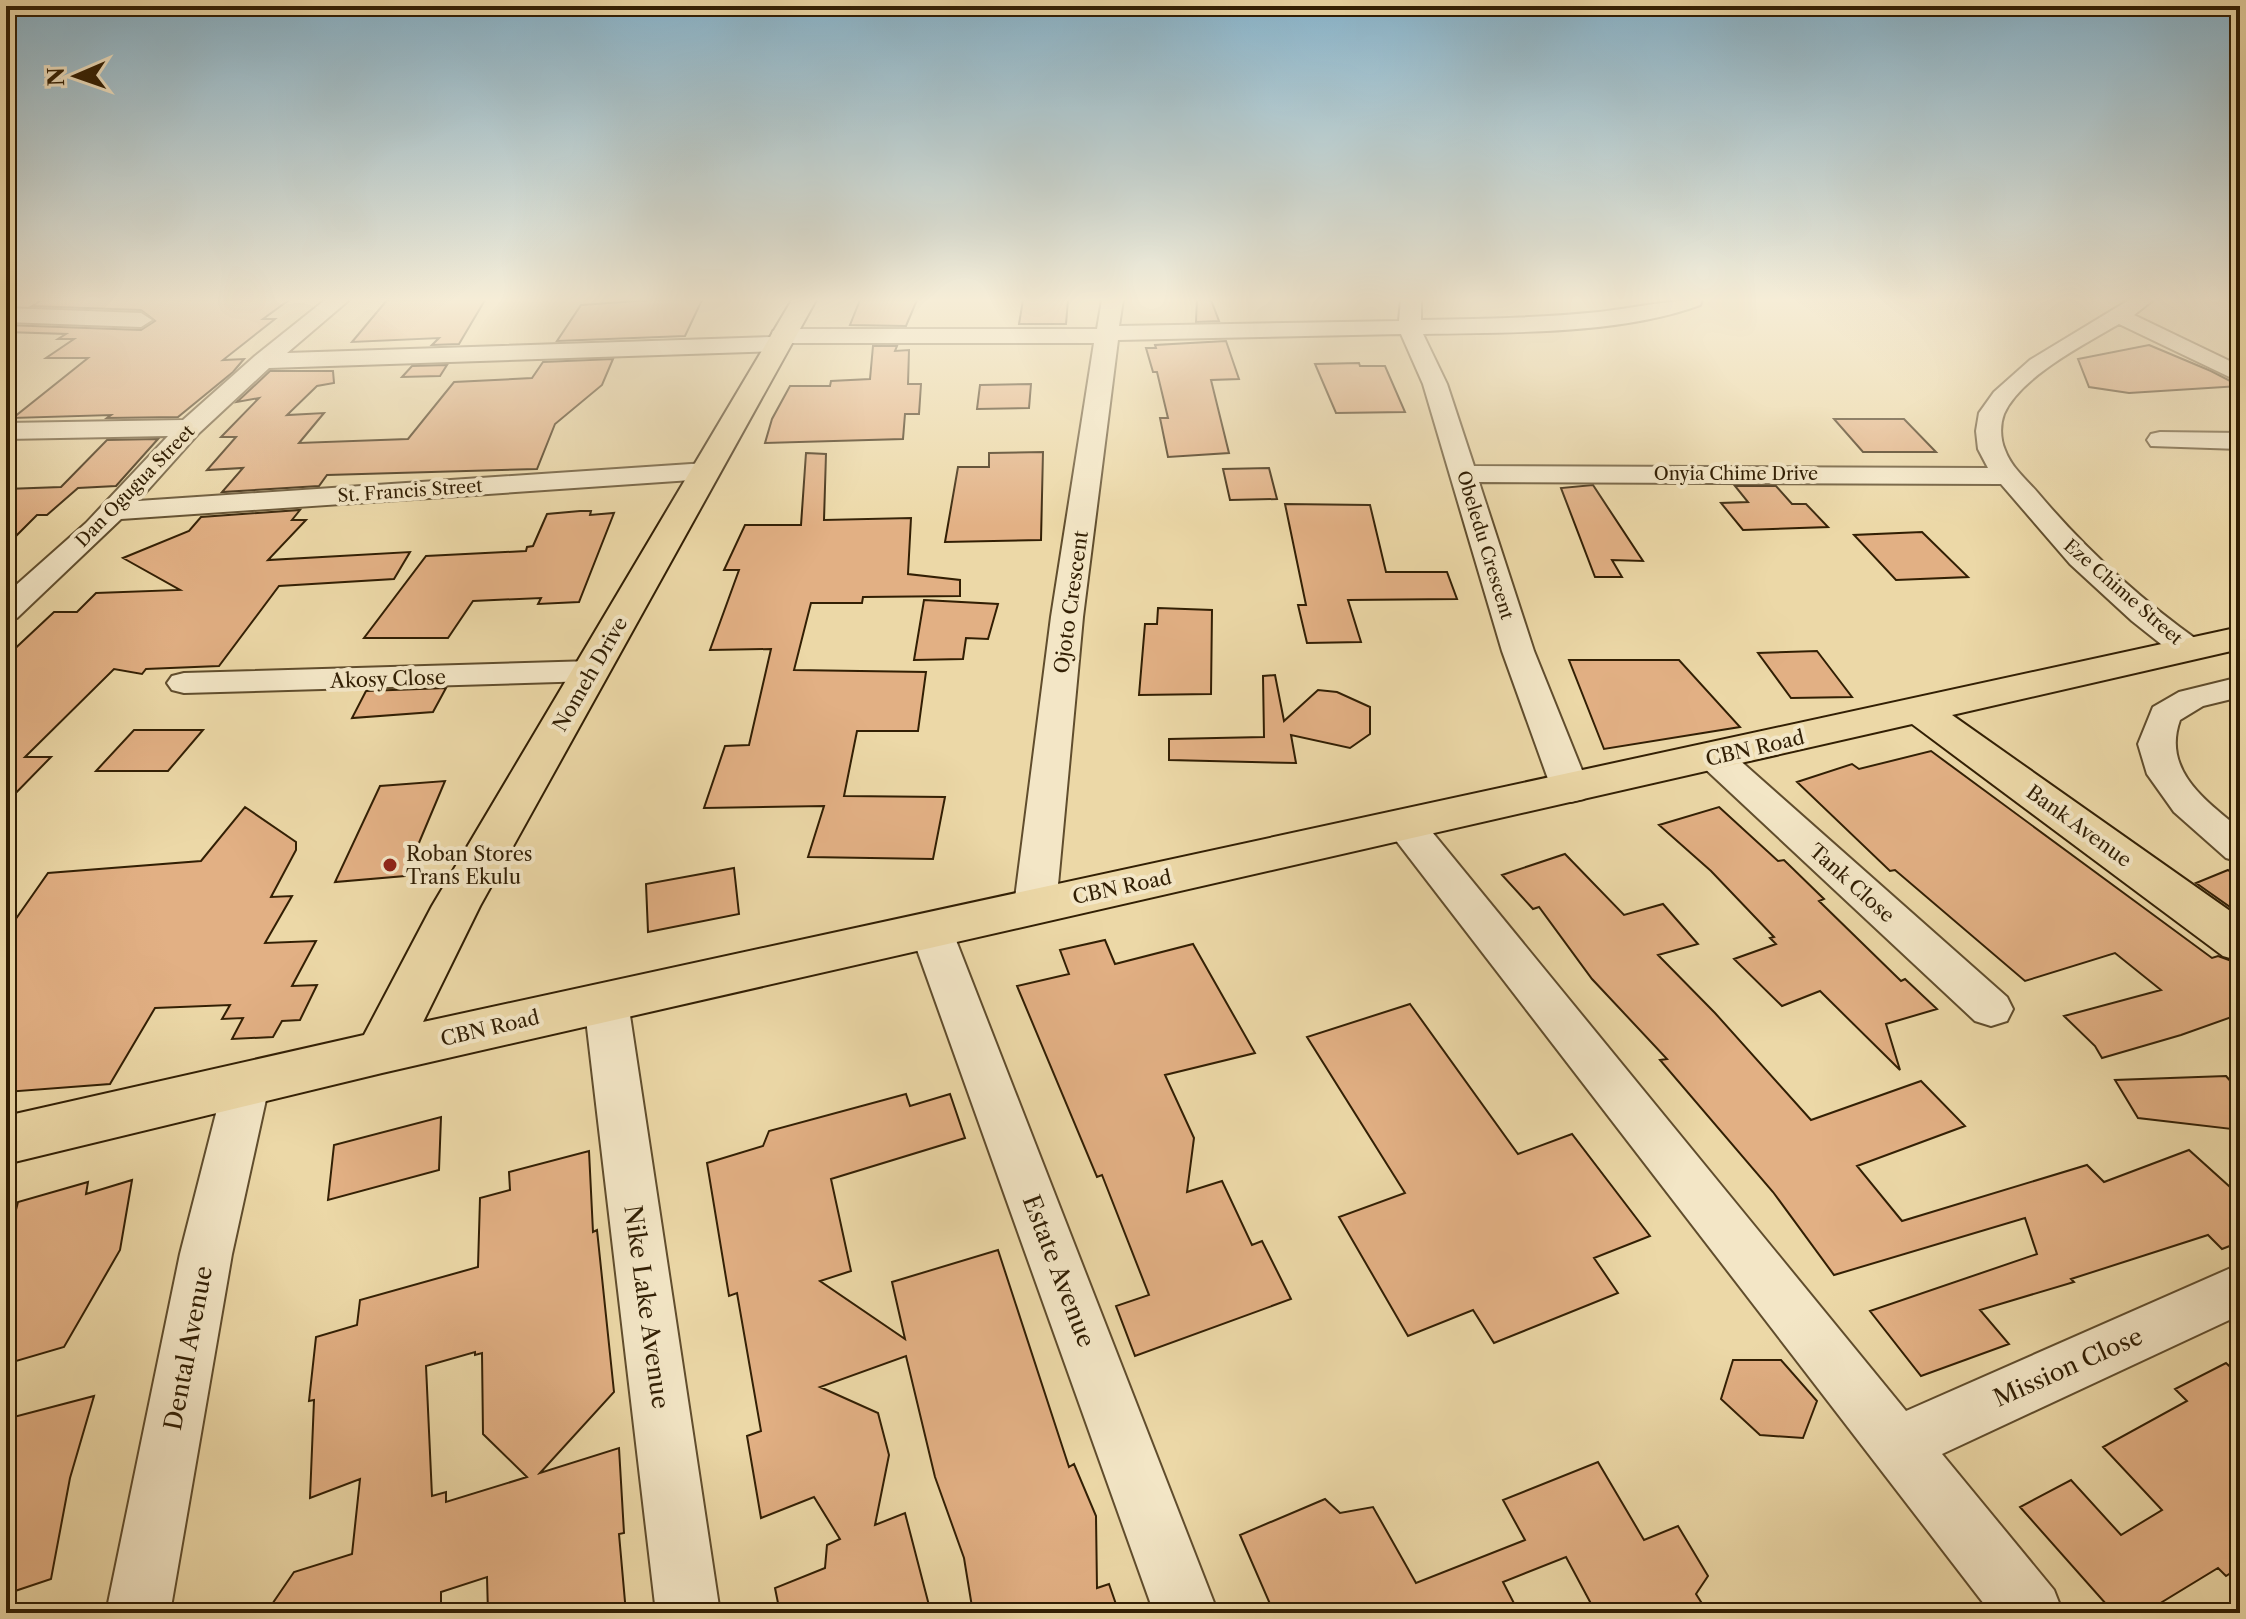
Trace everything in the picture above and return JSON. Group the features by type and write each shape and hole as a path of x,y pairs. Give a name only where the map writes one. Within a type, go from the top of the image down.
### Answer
{"main road":[{"name":"Nomeh Drive","path":"382,1052 456,906 758,376"},
{"name":"CBN Road","path":"6,1140 382,1052 1571,790 2240,638"},
{"name":"Bank Avenue","path":"1919,710 2240,943"}],"street":[{"name":"Dan Ogugua Street","path":"6,611 113,511 190,428 247,376"},
{"name":"Ojoto Crescent","path":"1035,906 1067,617 1100,376"},
{"name":"Obeledu Crescent","path":"1431,376 1518,651 1571,790"},
{"name":"Eze Chime Street","path":"2028,376 1998,404 1990,421 1988,438 1997,460 2084,562 2153,624 2188,649"},
{"path":"6,431 190,428"},
{"path":"2160,440 2240,441"},
{"name":"St. Francis Street","path":"113,511 706,471"},
{"name":"Onyia Chime Drive","path":"1463,474 2009,476"},
{"name":"Akosy Close","path":"184,683 592,671"},
{"path":"2240,687 2191,699 2165,714 2156,742 2163,771 2194,809 2240,849"},
{"name":"Tank Close","path":"1714,757 1991,1009"},
{"path":"1405,825 2031,1613"},
{"name":"Estate Avenue","path":"931,930 1186,1613"},
{"name":"Nike Lake Avenue","path":"606,1002 688,1613"},
{"name":"Dental Avenue","path":"138,1613 206,1254 246,1086"},
{"name":"Mission Close","path":"1897,1445 2240,1289"}],"building":[{"path":"66,376 229,376 178,417 107,418 111,415 13,418"},
{"path":"265,376 333,376 334,383 317,386 287,415 324,413 299,443 408,439 454,382 606,376 602,385 555,424 537,469 327,475 319,486 222,492 243,468 207,470 236,437 221,437 259,398 237,402"},
{"path":"870,376 908,376 908,384 921,384 919,414 905,414 903,439 765,443 772,419 790,386 830,386 831,381 870,379"},
{"path":"1158,376 1238,376 1239,379 1211,380 1229,453 1168,457 1160,418 1168,418"},
{"path":"1320,376 1389,376 1405,412 1336,413"},
{"path":"2085,376 2220,376 2240,386 2129,393 2089,387"},
{"path":"1031,384 1029,408 977,409 980,385"},
{"path":"1834,419 1904,419 1936,452 1863,452"},
{"path":"158,439 116,486 78,488 47,515 37,515 6,546 6,489 61,487 107,440"},
{"path":"1043,452 1041,540 945,542 958,467 989,467 989,453"},
{"path":"806,453 826,454 824,520 911,518 908,574 960,580 960,596 863,597 862,603 811,603 794,670 926,672 918,731 857,731 844,796 945,797 933,859 808,857 824,806 704,808 725,746 749,745 771,649 710,650 739,570 724,570 745,525 801,525"},
{"path":"1269,468 1277,499 1230,500 1223,469"},
{"path":"1593,485 1643,561 1612,560 1622,577 1595,577 1561,488"},
{"path":"1735,486 1776,486 1792,504 1806,504 1828,527 1743,530 1721,503 1748,502"},
{"path":"1285,504 1370,505 1386,572 1447,572 1457,599 1348,600 1361,642 1307,643 1298,605 1306,605"},
{"path":"300,510 292,520 306,520 268,560 410,552 394,579 279,586 219,666 146,669 142,674 114,669 25,757 51,757 6,803 6,657 54,612 77,612 96,593 180,590 123,558 189,531 201,517"},
{"path":"591,511 590,515 614,513 579,602 538,604 541,598 473,601 448,638 364,638 426,556 526,551 527,547 533,546 547,514"},
{"path":"1922,532 1968,577 1896,580 1854,535"},
{"path":"924,600 998,604 988,639 966,638 963,659 914,660"},
{"path":"1158,608 1212,610 1211,694 1139,695 1145,624 1157,624"},
{"path":"1817,651 1852,697 1791,698 1758,653"},
{"path":"1569,660 1679,660 1740,727 1604,749"},
{"path":"1275,675 1284,721 1318,690 1337,692 1370,707 1370,734 1350,748 1291,735 1296,763 1169,760 1169,739 1264,737 1263,676"},
{"path":"446,688 433,712 352,718 366,691"},
{"path":"134,730 203,730 168,771 96,771"},
{"path":"1931,751 2212,958 2218,956 2240,964 2240,1014 2102,1058 2095,1046 2064,1016 2161,990 2115,953 2025,981 1895,870 1890,871 1797,782 1852,764 1859,769"},
{"path":"445,781 405,876 335,882 380,786"},
{"path":"245,807 296,842 296,850 271,897 292,896 265,943 316,941 292,986 317,985 300,1020 282,1021 273,1037 232,1039 243,1018 222,1019 230,1005 155,1008 110,1084 6,1092 6,933 48,873 201,861"},
{"path":"1719,807 1778,861 1784,860 1824,899 1819,901 1901,981 1905,979 1937,1009 1886,1024 1900,1070 1820,991 1782,1006 1734,959 1776,944 1770,938 1774,937 1711,871 1659,825"},
{"path":"1565,854 1624,915 1663,904 1698,944 1658,955 1811,1120 1921,1081 1965,1126 1857,1166 1902,1221 2087,1165 2104,1182 2189,1150 2240,1196 2240,1242 2222,1249 2208,1235 2071,1279 2074,1282 1980,1310 2009,1344 1921,1376 1870,1311 2037,1254 2025,1218 1834,1275 1773,1192 1660,1060 1667,1059 1592,979 1539,907 1533,909 1502,875"},
{"path":"734,868 739,914 648,932 646,884"},
{"path":"2228,870 2240,879 2240,914 2196,883"},
{"path":"1105,940 1115,964 1193,944 1255,1053 1165,1075 1194,1138 1187,1192 1222,1181 1252,1245 1262,1241 1291,1299 1135,1356 1116,1306 1149,1295 1102,1175 1097,1177 1017,986 1069,974 1060,950"},
{"path":"1410,1004 1518,1154 1572,1134 1650,1236 1594,1258 1618,1293 1494,1343 1473,1310 1408,1336 1339,1217 1405,1193 1307,1037"},
{"path":"2226,1076 2240,1092 2240,1130 2138,1118 2115,1080"},
{"path":"906,1094 910,1106 950,1094 965,1138 831,1179 851,1271 820,1281 905,1339 892,1282 998,1250 1069,1467 1074,1464 1096,1516 1097,1588 1109,1584 1119,1613 973,1613 964,1558 935,1477 906,1356 820,1387 878,1413 889,1455 875,1525 905,1513 931,1613 780,1613 775,1588 825,1568 827,1545 840,1539 814,1497 761,1518 747,1436 761,1431 737,1293 729,1296 707,1163 763,1146 769,1131"},
{"path":"441,1117 439,1170 328,1200 334,1145"},
{"path":"589,1151 593,1232 597,1230 614,1392 540,1473 619,1448 624,1533 619,1534 626,1613 488,1613 487,1577 441,1592 441,1608 426,1613 266,1613 294,1572 352,1554 360,1479 310,1498 314,1400 309,1401 316,1337 357,1325 360,1300 478,1267 480,1198 510,1190 509,1172","holes":["475,1352 475,1355 482,1353 483,1434 527,1477 446,1502 446,1492 432,1496 426,1366"]},
{"path":"132,1180 120,1250 64,1347 6,1364 6,1249 18,1202 88,1182 86,1194"},
{"path":"1733,1360 1781,1360 1817,1401 1803,1438 1760,1435 1721,1399"},
{"path":"2226,1363 2240,1376 2240,1567 2226,1576 2218,1568 2144,1613 2114,1613 2020,1507 2071,1480 2121,1535 2162,1510 2103,1447 2187,1401 2175,1389"},
{"path":"94,1396 70,1478 51,1579 6,1594 6,1419"},
{"path":"1598,1462 1644,1540 1678,1526 1708,1576 1696,1594 1708,1613 1596,1613 1566,1557 1503,1582 1519,1613 1274,1613 1240,1535 1325,1499 1340,1513 1373,1507 1416,1583 1525,1540 1503,1500"}],"place":[{"name":"Roban Stores Trans Ekulu","path":"390,865"}]}
